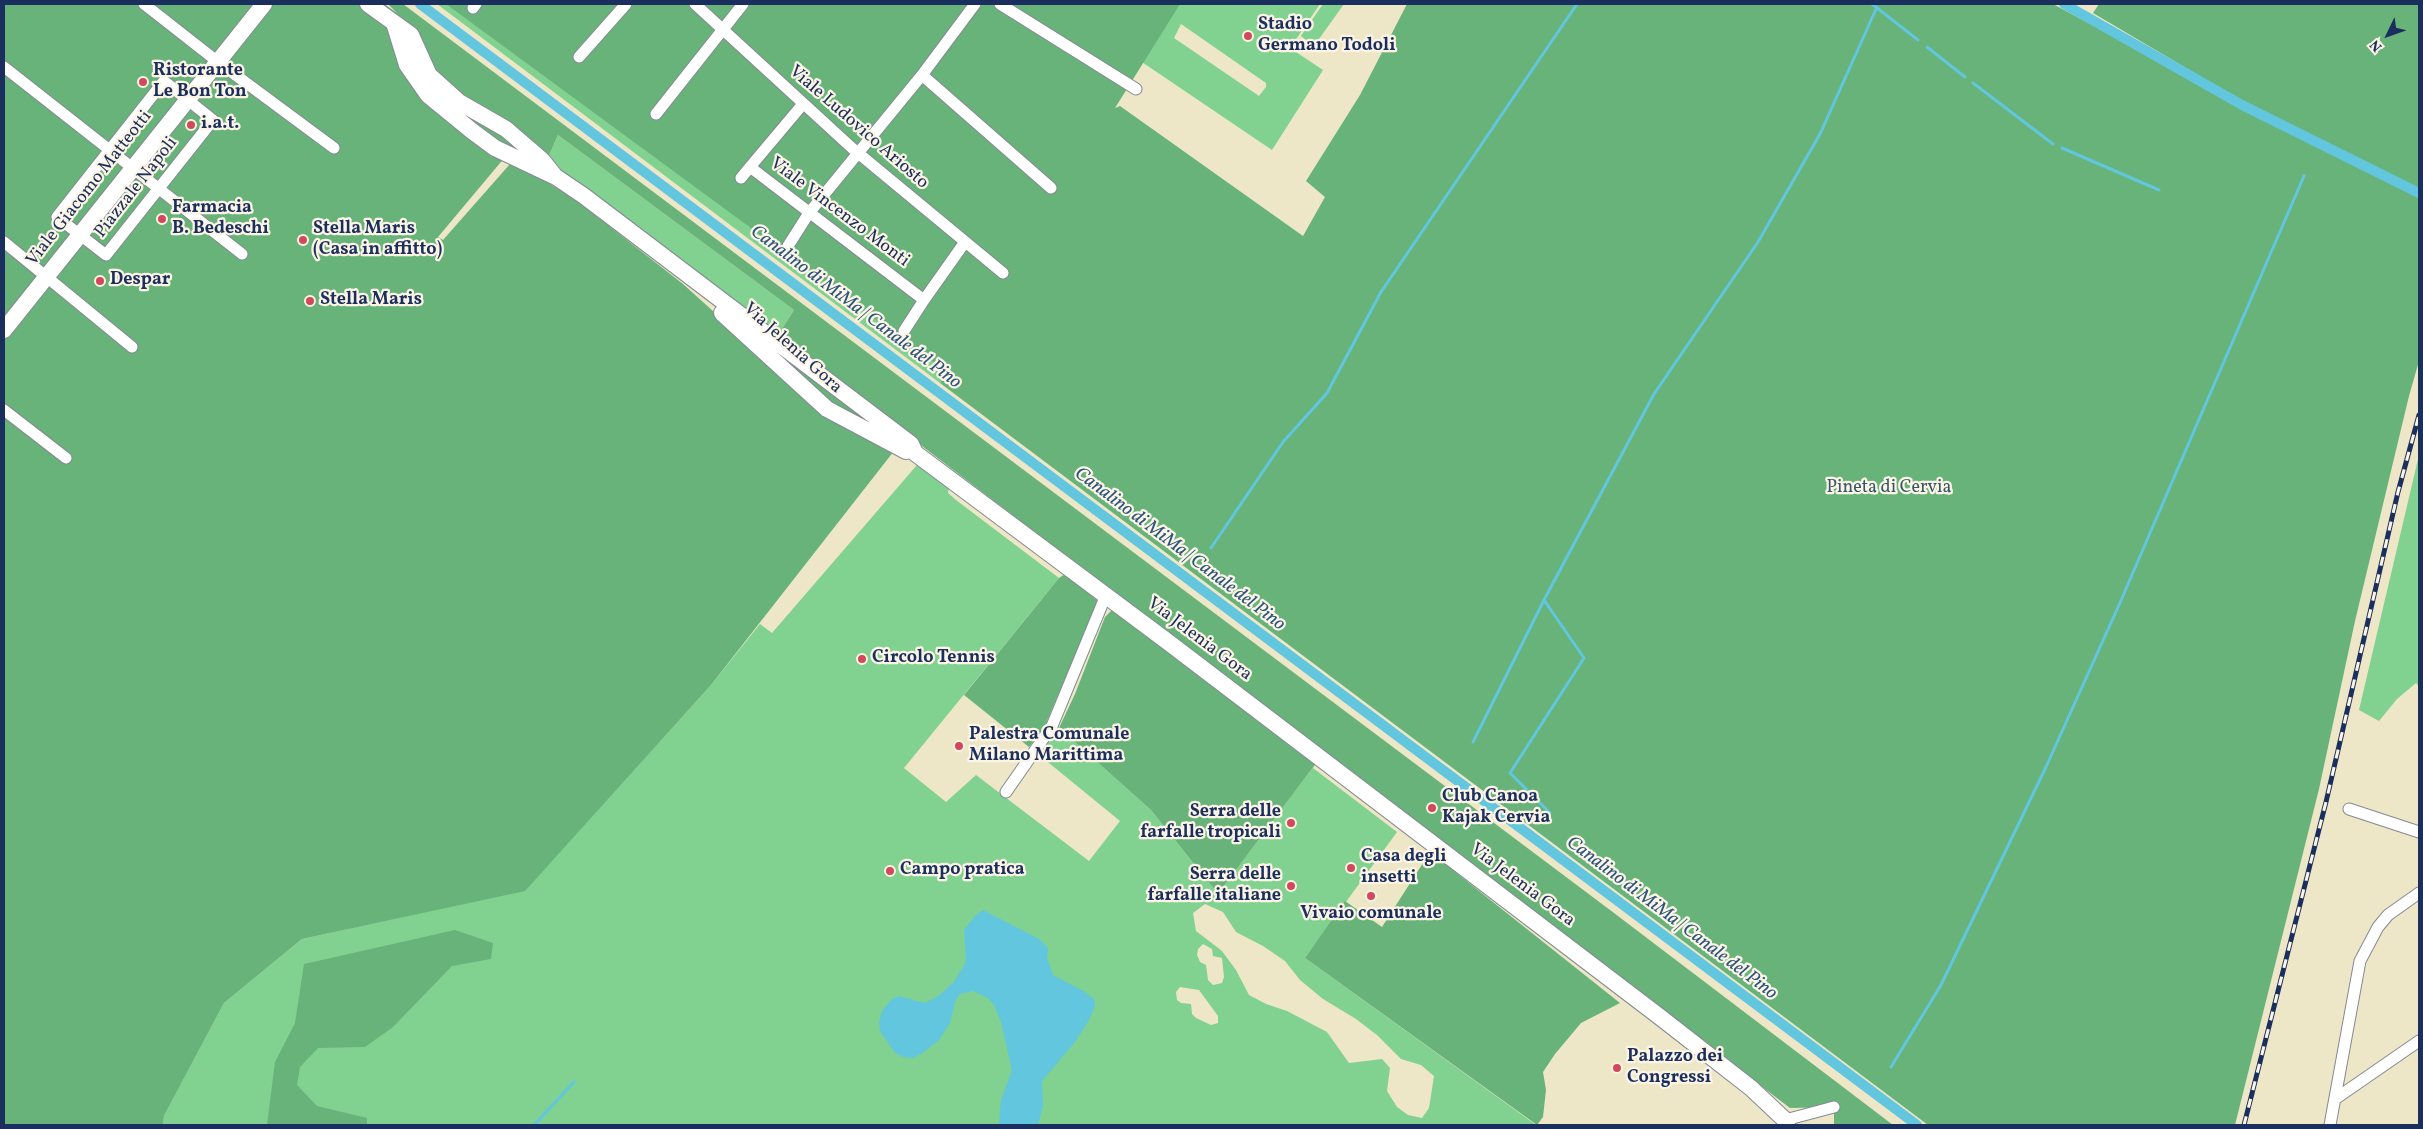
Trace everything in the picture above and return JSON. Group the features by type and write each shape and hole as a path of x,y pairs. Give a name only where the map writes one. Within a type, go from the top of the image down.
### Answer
{"street":[{"path":"144,4 218,62 334,148"},
{"name":"Viale Giacomo Matteotti","path":"4,330 132,167 264,4"},
{"name":"Via Jelenia Gora","path":"368,4 411,36 429,75 459,102 506,129 542,160 556,177"},
{"path":"580,57 626,4"},
{"name":"Viale Ludovico Ariosto","path":"695,4 857,152 1003,273"},
{"path":"656,114 743,4"},
{"path":"788,246 809,213 857,152 922,75 975,4"},
{"path":"1000,4 1136,89"},
{"name":"Via Jelenia Gora","path":"394,23 407,65 428,95 495,148 556,177 584,196 911,444 915,453"},
{"path":"4,67 242,254"},
{"path":"922,75 1051,188"},
{"name":"Piazzale Napoli","path":"164,81 187,99 213,120 106,256 57,217 164,81"},
{"name":"Viale Vincenzo Monti","path":"803,104 750,167 924,300"},
{"path":"741,178 750,167"},
{"path":"4,242 132,347"},
{"path":"904,331 965,242"},
{"name":"Via Jelenia Gora","path":"658,253 827,409 906,451 915,453 1106,595 1660,1017 1751,1088 1786,1123"},
{"path":"4,410 66,458"},
{"path":"1006,792 1052,726 1106,595"},
{"path":"2349,809 2418,827"},
{"path":"2330,1125 2360,961 2371,938 2388,915 2419,893"},
{"path":"2335,1099 2419,1041"},
{"path":"1786,1123 1834,1108"}],"green space":[{"path":"4,4 384,4 397,13 388,4 403,4 1614,913 1893,1125 1834,1125 1834,1107 1790,1108 880,414 776,338 794,310 558,135 547,160 521,138 438,237 443,240 510,164 539,177 577,201 683,284 827,414 894,451 711,685 525,891 302,939 224,1003 164,1116 163,1125 4,1125"},
{"path":"437,4 458,4 948,372 940,383"},
{"name":"Pineta di Cervia","path":"446,4 1180,4 1115,108 1120,106 1303,236 1325,197 1306,181 1360,95 1407,4 2053,4 2205,86 2208,81 2093,13 2099,4 2419,4 2419,361 2355,621 2319,789 2235,1125 1928,1125 940,383 947,372"},
{"path":"1172,4 1320,4 1290,48 1323,70 1272,150 1133,56","holes":["1181,24 1266,83 1266,87 1259,96 1174,38"]},
{"path":"1323,4 1344,4 1314,46 1301,36"},
{"path":"558,135 794,310 776,338 547,160"},
{"path":"762,346 791,359 904,443 826,402"},
{"path":"2419,455 2419,686 2416,683 2397,699 2379,721 2359,710"},
{"path":"917,465 926,468 949,488 948,493 956,500 1059,578 904,768 946,802 976,775 1089,861 1120,821 1038,754 1059,728 1151,810 1218,894 1317,762 1313,768 1397,832 1305,958 1536,1125 163,1125 164,1116 224,1003 302,939 525,890 711,685 760,624 772,633","holes":["1205,904 1223,912 1236,932 1263,946 1285,961 1300,980 1323,999 1356,1019 1377,1035 1401,1059 1421,1065 1434,1076 1429,1108 1422,1118 1408,1115 1397,1107 1387,1091 1390,1068 1382,1059 1349,1063 1327,1032 1287,1011 1266,1004 1249,995 1236,970 1222,951 1196,931 1193,913","1203,944 1212,949 1213,956 1222,958 1224,977 1222,983 1213,985 1208,980 1206,965 1200,962 1197,955 1198,949","1180,987 1199,990 1218,1016 1218,1023 1211,1025 1196,1018 1192,1014 1191,1004 1181,1003 1177,1000 1176,992"]},
{"path":"1065,574 1098,601 1044,728 1029,747 964,695 1059,578"},
{"path":"1116,610 1317,762 1218,894 1151,810 1059,728 1075,694 1105,617 1111,611"},
{"path":"1430,852 1620,1003 1581,1023 1555,1054 1543,1072 1546,1090 1543,1117 1537,1125 1305,958 1345,901 1382,927"},
{"path":"455,930 493,943 491,959 452,966 393,1027 365,1047 318,1048 300,1067 297,1085 317,1106 367,1118 367,1125 267,1125 275,1062 295,1023 304,964"}],"water":[{"path":"983,910 1039,939 1048,948 1047,958 1053,975 1094,999 1095,1006 1089,1020 1075,1042 1042,1081 1043,1106 1038,1125 999,1125 1001,1100 1012,1070 1001,1022 994,1005 988,998 973,991 960,994 956,999 950,1023 939,1040 913,1058 903,1057 895,1053 880,1031 879,1022 882,1011 892,999 899,996 924,1003 937,997 953,983 964,966 966,959 964,930 976,915"}],"waterway":[{"name":"Canalino di MiMa | Canale del Pino","path":"420,4 1917,1125"},
{"path":"1211,548 1283,442 1327,393 1381,292 1577,4"},
{"path":"1872,4 1918,40"},
{"path":"2064,4 2242,105 2419,193"},
{"path":"1473,742 1544,600 1654,394 1758,242 1820,134 1877,7"},
{"path":"1927,47 1965,77"},
{"path":"1973,83 2053,144"},
{"path":"2062,148 2159,190"},
{"path":"1891,1067 1941,985 2046,767 2119,605 2304,176"},
{"path":"1544,600 1584,658 1510,773 1550,813"},
{"path":"534,1125 574,1082"}],"railway":[{"path":"2244,1125 2326,802 2398,492 2419,415"}],"place":[{"name":"Stadio Germano Todoli","path":"1248,36"},
{"name":"Ristorante Le Bon Ton","path":"143,82"},
{"name":"i.a.t.","path":"191,125"},
{"name":"Farmacia B. Bedeschi","path":"162,219"},
{"name":"Stella Maris (Casa in affitto)","path":"303,240"},
{"name":"Despar","path":"100,281"},
{"name":"Stella Maris","path":"310,301"},
{"name":"Circolo Tennis","path":"862,659"},
{"name":"Palestra Comunale Milano Marittima","path":"959,746"},
{"name":"Club Canoa Kajak Cervia","path":"1432,808"},
{"name":"Serra delle farfalle tropicali","path":"1291,823"},
{"name":"Casa degli insetti","path":"1351,868"},
{"name":"Campo pratica","path":"890,871"},
{"name":"Serra delle farfalle italiane","path":"1291,886"},
{"name":"Vivaio comunale","path":"1371,896"},
{"name":"Palazzo dei Congressi","path":"1617,1068"}]}
